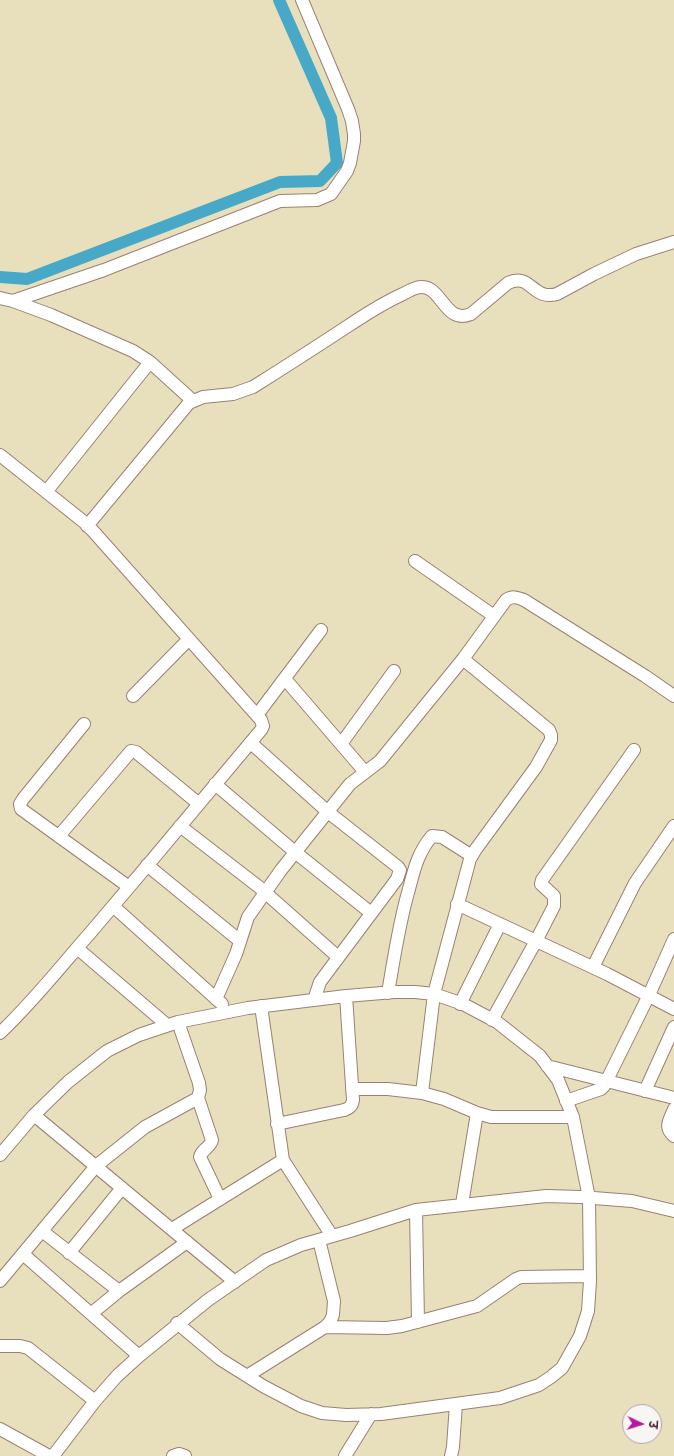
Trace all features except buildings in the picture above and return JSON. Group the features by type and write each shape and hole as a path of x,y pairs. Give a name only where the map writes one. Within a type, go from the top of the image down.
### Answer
{"street":[{"path":"13,301 104,270 280,201 317,200 332,194 347,171 350,163 354,141 352,121 302,0"},
{"path":"87,526 190,403 202,397 233,394 253,387 384,303 416,288 430,288 450,311 455,315 465,317 471,314 513,280 524,281 541,294 552,296 636,254 674,242"},
{"path":"0,298 13,301 51,315 133,351 150,362 194,401"},
{"path":"46,492 150,362"},
{"path":"0,455 87,526 262,720 263,726 113,906 24,1009 0,1033"},
{"path":"415,562 494,616"},
{"path":"216,999 236,954 248,917 265,892 350,784 380,761 463,659 506,600 510,597 516,597 524,600 645,676 674,696"},
{"path":"257,715 321,630"},
{"path":"133,696 189,639"},
{"path":"422,1093 434,994 466,870 476,848 536,767 551,740 549,730 463,659"},
{"path":"341,744 394,671"},
{"path":"285,679 365,772"},
{"path":"84,724 23,799 20,804 21,810 129,887"},
{"path":"250,743 328,812 400,870"},
{"path":"492,1020 536,941 554,903 554,896 541,884 542,880 634,750"},
{"path":"59,836 131,751 136,752 199,804"},
{"path":"216,784 295,852 371,913"},
{"path":"180,826 265,892 338,957"},
{"path":"593,967 635,883 674,826"},
{"path":"388,993 401,917 415,866 424,845 432,836 442,837 472,856"},
{"path":"147,865 240,941"},
{"path":"400,870 415,866"},
{"path":"314,1000 320,982 397,879 400,870"},
{"path":"457,904 593,967 674,1009"},
{"path":"113,906 230,1011"},
{"path":"460,1004 500,924"},
{"path":"566,1101 601,1089 607,1081 649,995 674,939"},
{"path":"77,948 172,1023 199,1083 200,1090 198,1098 212,1140 212,1143 200,1154 200,1157 220,1199"},
{"path":"0,1155 34,1115 68,1082 107,1051 139,1035 172,1023 261,1006 346,996 388,993 415,992 434,994 460,1004 492,1020 540,1056 558,1080 572,1117 590,1198 590,1276 588,1311 580,1336 562,1368 539,1385 500,1398 381,1414 346,1415 322,1412 301,1406 263,1386 220,1359 177,1323"},
{"path":"277,1124 349,1108 353,1100 346,996"},
{"path":"261,1006 283,1160 332,1236"},
{"path":"645,1091 674,1027"},
{"path":"547,1066 674,1098"},
{"path":"352,1089 388,1089 422,1093 444,1099 477,1113 491,1117 572,1117"},
{"path":"0,1281 96,1166 144,1127 198,1098"},
{"path":"674,1109 667,1126 668,1130 674,1136"},
{"path":"462,1204 477,1113"},
{"path":"34,1115 235,1282"},
{"path":"172,1229 283,1160"},
{"path":"69,1253 122,1188"},
{"path":"53,1456 94,1401 117,1376 177,1323 266,1260 302,1245 416,1210 546,1196 632,1201 674,1211"},
{"path":"416,1210 418,1322"},
{"path":"42,1232 119,1291"},
{"path":"247,1376 325,1327 330,1322 333,1315 334,1301 319,1240"},
{"path":"92,1313 119,1291 187,1242"},
{"path":"23,1254 92,1313 139,1356"},
{"path":"325,1327 387,1328 402,1326 477,1306 516,1279 590,1276"},
{"path":"0,1346 20,1346 28,1348 94,1401"},
{"path":"451,1456 456,1404"},
{"path":"345,1456 371,1414"},
{"path":"0,1429 50,1456"},
{"path":"173,1456 179,1454 185,1456"}],"waterway":[{"path":"0,277 27,279 280,182 320,181 337,163 331,118 279,0"}]}
